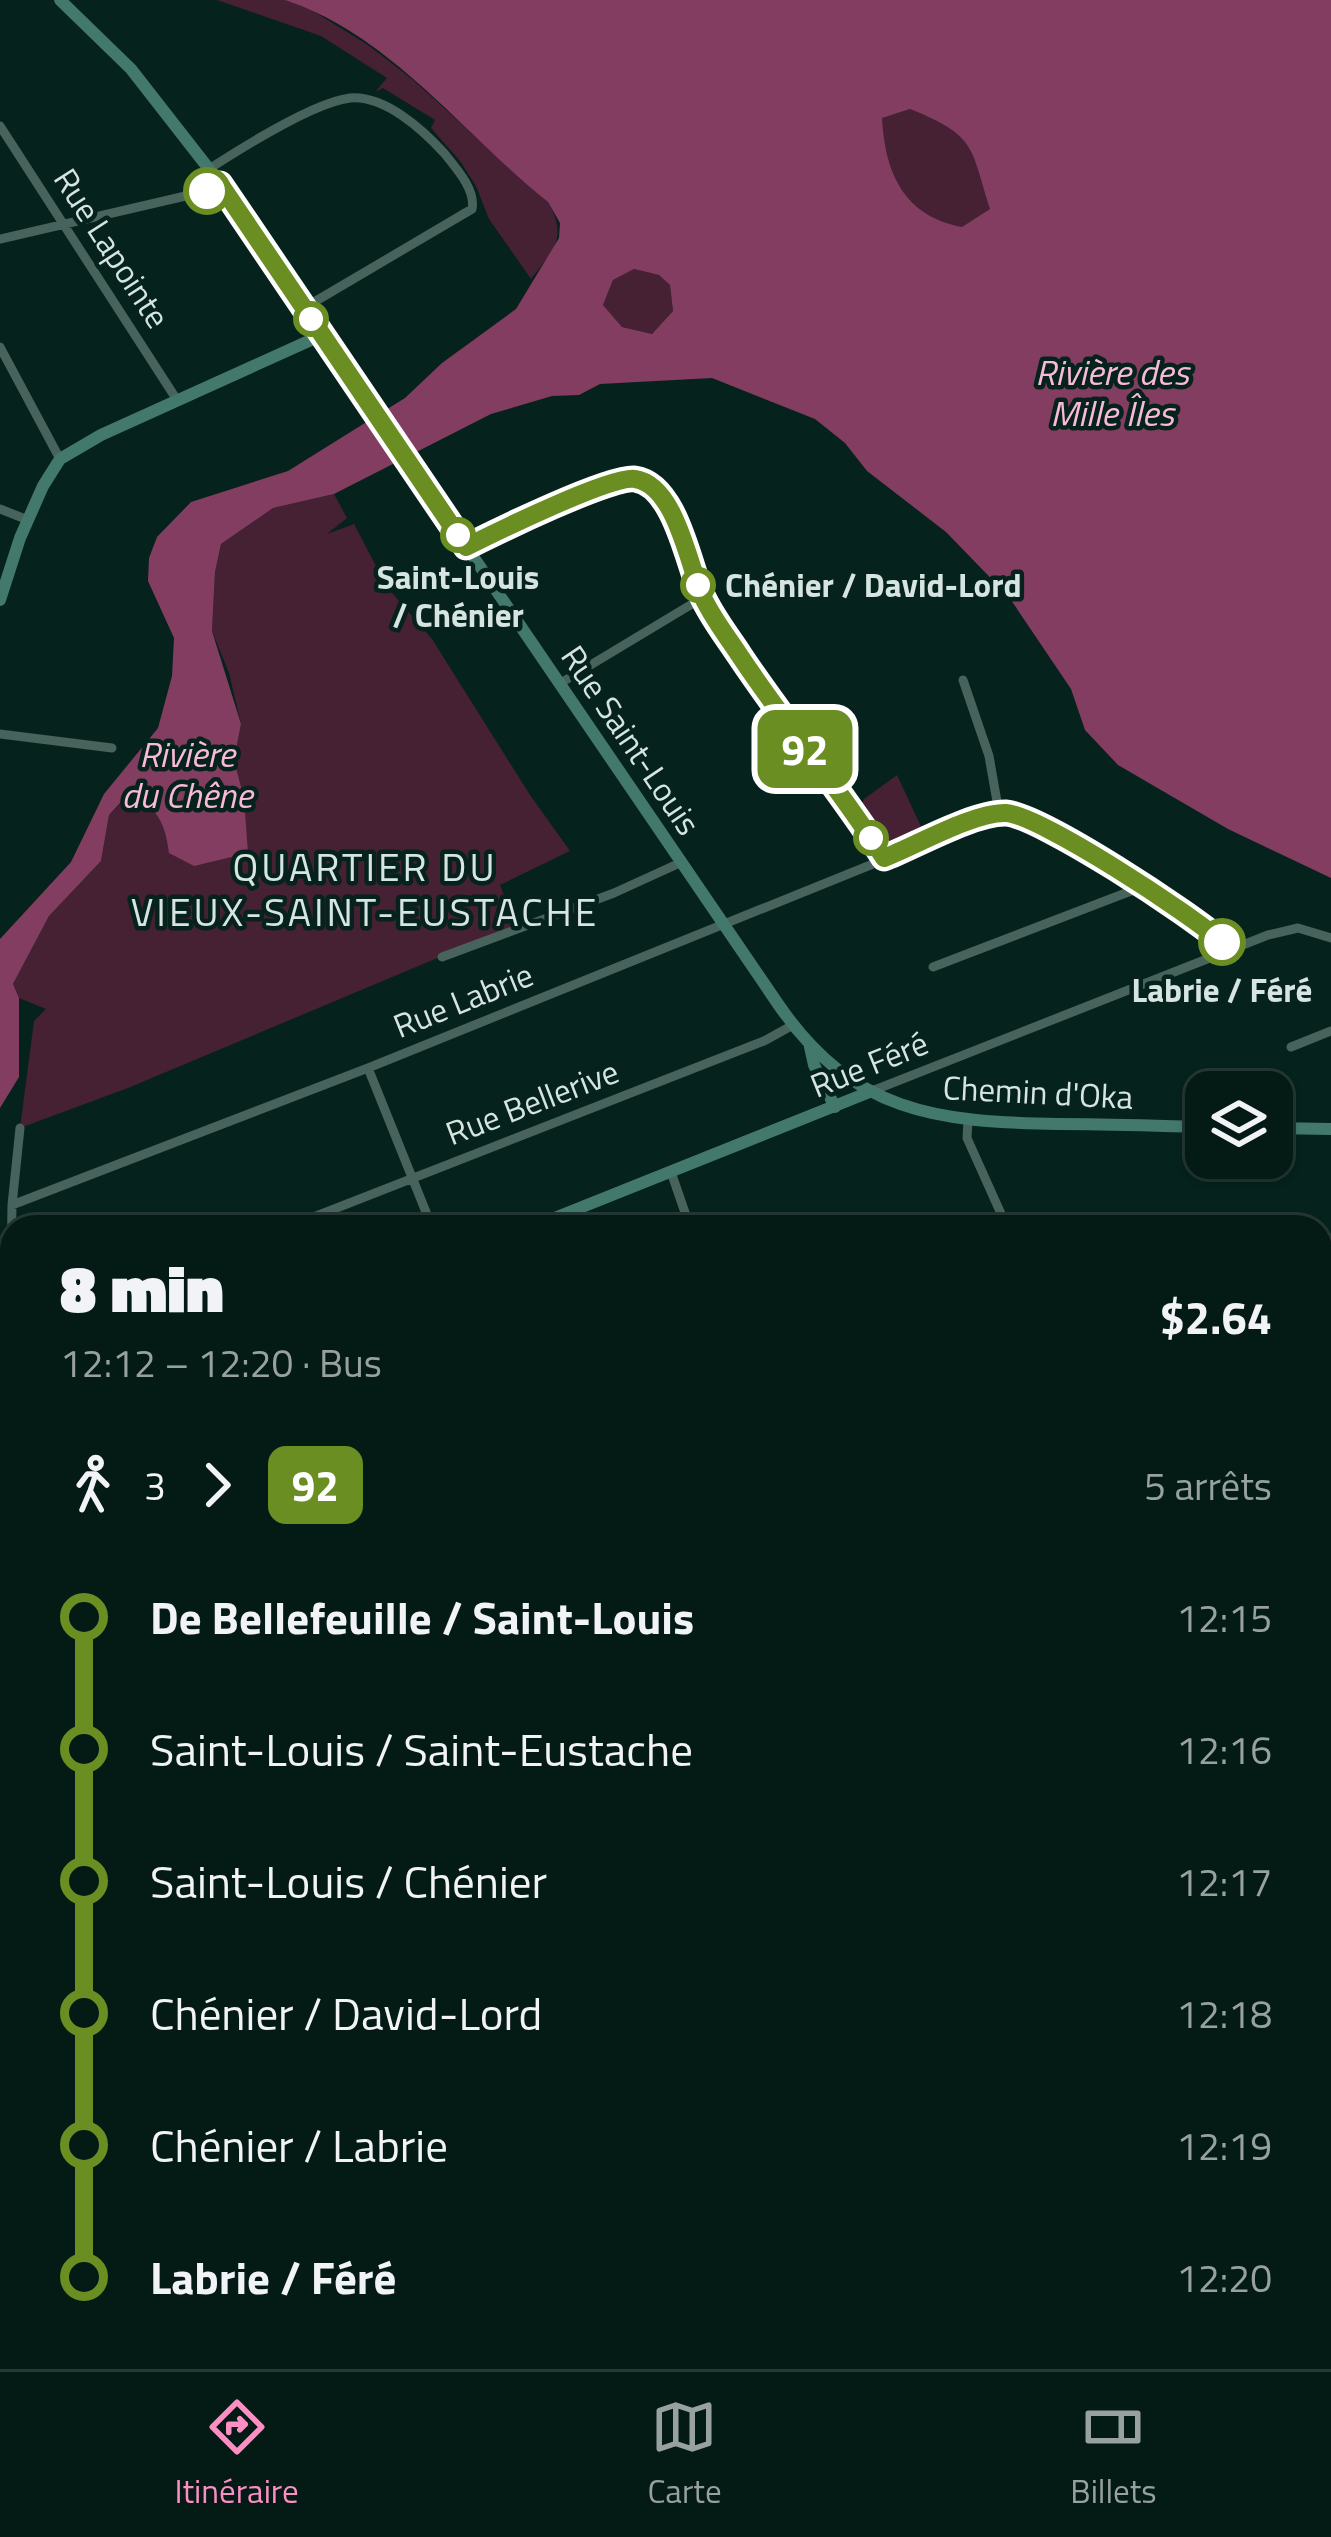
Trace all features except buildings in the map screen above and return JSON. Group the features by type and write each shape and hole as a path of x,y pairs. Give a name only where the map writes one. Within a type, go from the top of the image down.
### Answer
{"main road":[{"name":"Rue Saint-Louis","path":"60,0 131,69 220,184 793,1025 832,1064 872,1091"},
{"path":"0,601 28,520 60,459 322,334"},
{"path":"810,1044 814,1065 836,1107"},
{"name":"Rue Féré","path":"562,1215 872,1091"},
{"name":"Chemin d'Oka","path":"872,1091 916,1111 968,1120 1185,1125"},
{"path":"1293,1128 1331,1129"}],"street":[{"path":"209,169 305,116 344,100 361,99 426,134 455,167 474,205 304,308"},
{"name":"Rue Lapointe","path":"0,126 177,400"},
{"path":"0,239 207,191 220,184"},
{"path":"0,347 60,459"},
{"path":"466,547 611,480 638,478 657,489 671,510 702,598 776,713 845,799 884,858"},
{"path":"0,509 28,520"},
{"path":"559,683 702,598"},
{"path":"964,680 989,756 999,813 1024,817 1144,886 1208,929 1226,950"},
{"path":"0,734 112,748"},
{"name":"Rue Labrie","path":"12,1205 368,1068 999,813"},
{"path":"442,957 614,893 682,862"},
{"path":"933,967 1144,886"},
{"name":"Rue Féré","path":"872,1091 1226,950 1298,928 1331,938"},
{"name":"Rue Bellerive","path":"318,1215 764,1041 793,1025"},
{"path":"1291,1047 1331,1031"},
{"path":"368,1068 427,1215"},
{"path":"968,1120 967,1138 1002,1215"},
{"path":"12,1215 20,1128"},
{"path":"671,1172 686,1215"}],"shaded area":[{"path":"217,0 286,0 305,6 412,79 548,202 557,225 556,243 531,279 489,219 460,161 431,128 435,120 383,88 375,92 387,78 321,36"},
{"path":"910,109 948,127 973,156 990,209 962,228 925,213 893,174 881,118"},
{"path":"634,269 659,275 670,285 673,311 652,334 622,327 603,305 613,280"},
{"path":"334,494 347,518 327,534 354,524 387,587 432,639 570,851 500,885 516,925 128,1088 20,1128 34,1021 46,1009 19,998 13,984 49,916 101,861 109,815 122,802 141,799 162,823 170,853 247,853 244,798 234,760 241,724 229,673 212,631 221,544 273,508"},
{"path":"897,775 925,835 896,847 889,845 860,810 864,799"}],"water":[{"name":"Rivière des Mille Îles","path":"285,0 1331,0 1331,878 1228,829 1118,765 1085,730 1071,689 1009,597 946,532 867,471 845,443 815,419 712,378 600,384 579,395 552,396 491,414 334,494 273,508 221,544 212,631 241,724 234,760 244,798 248,853 194,866 169,853 161,823 148,805 141,799 121,802 109,815 101,861 49,916 13,984 19,998 19,1077 0,1108 0,939 71,862 104,794 158,728 172,676 174,638 148,581 149,558 157,537 191,502 288,471 405,398 442,363 516,309 559,238 560,223 548,202 393,62 323,16","holes":["910,109 948,127 973,156 990,209 962,227 925,213 893,174 882,118","634,269 659,275 670,285 673,311 652,334 622,327 603,305 613,280"]}],"bus line":[{"name":"92","path":"207,191 220,184 466,547 611,480 638,478 657,489 671,510 702,598 776,713 845,799 884,858 982,818 1012,814 1144,886 1222,942"}],"place":[{"name":"Saint-Louis / Chénier","path":"458,535"},
{"name":"Chénier / David-Lord","path":"698,585"},
{"name":"Labrie / Féré","path":"1222,942"}],"district":[{"name":"QUARTIER DU VIEUX-SAINT-EUSTACHE","path":"365,888"}],"water label":[{"name":"Rivière du Chêne","path":"187,774"}]}
